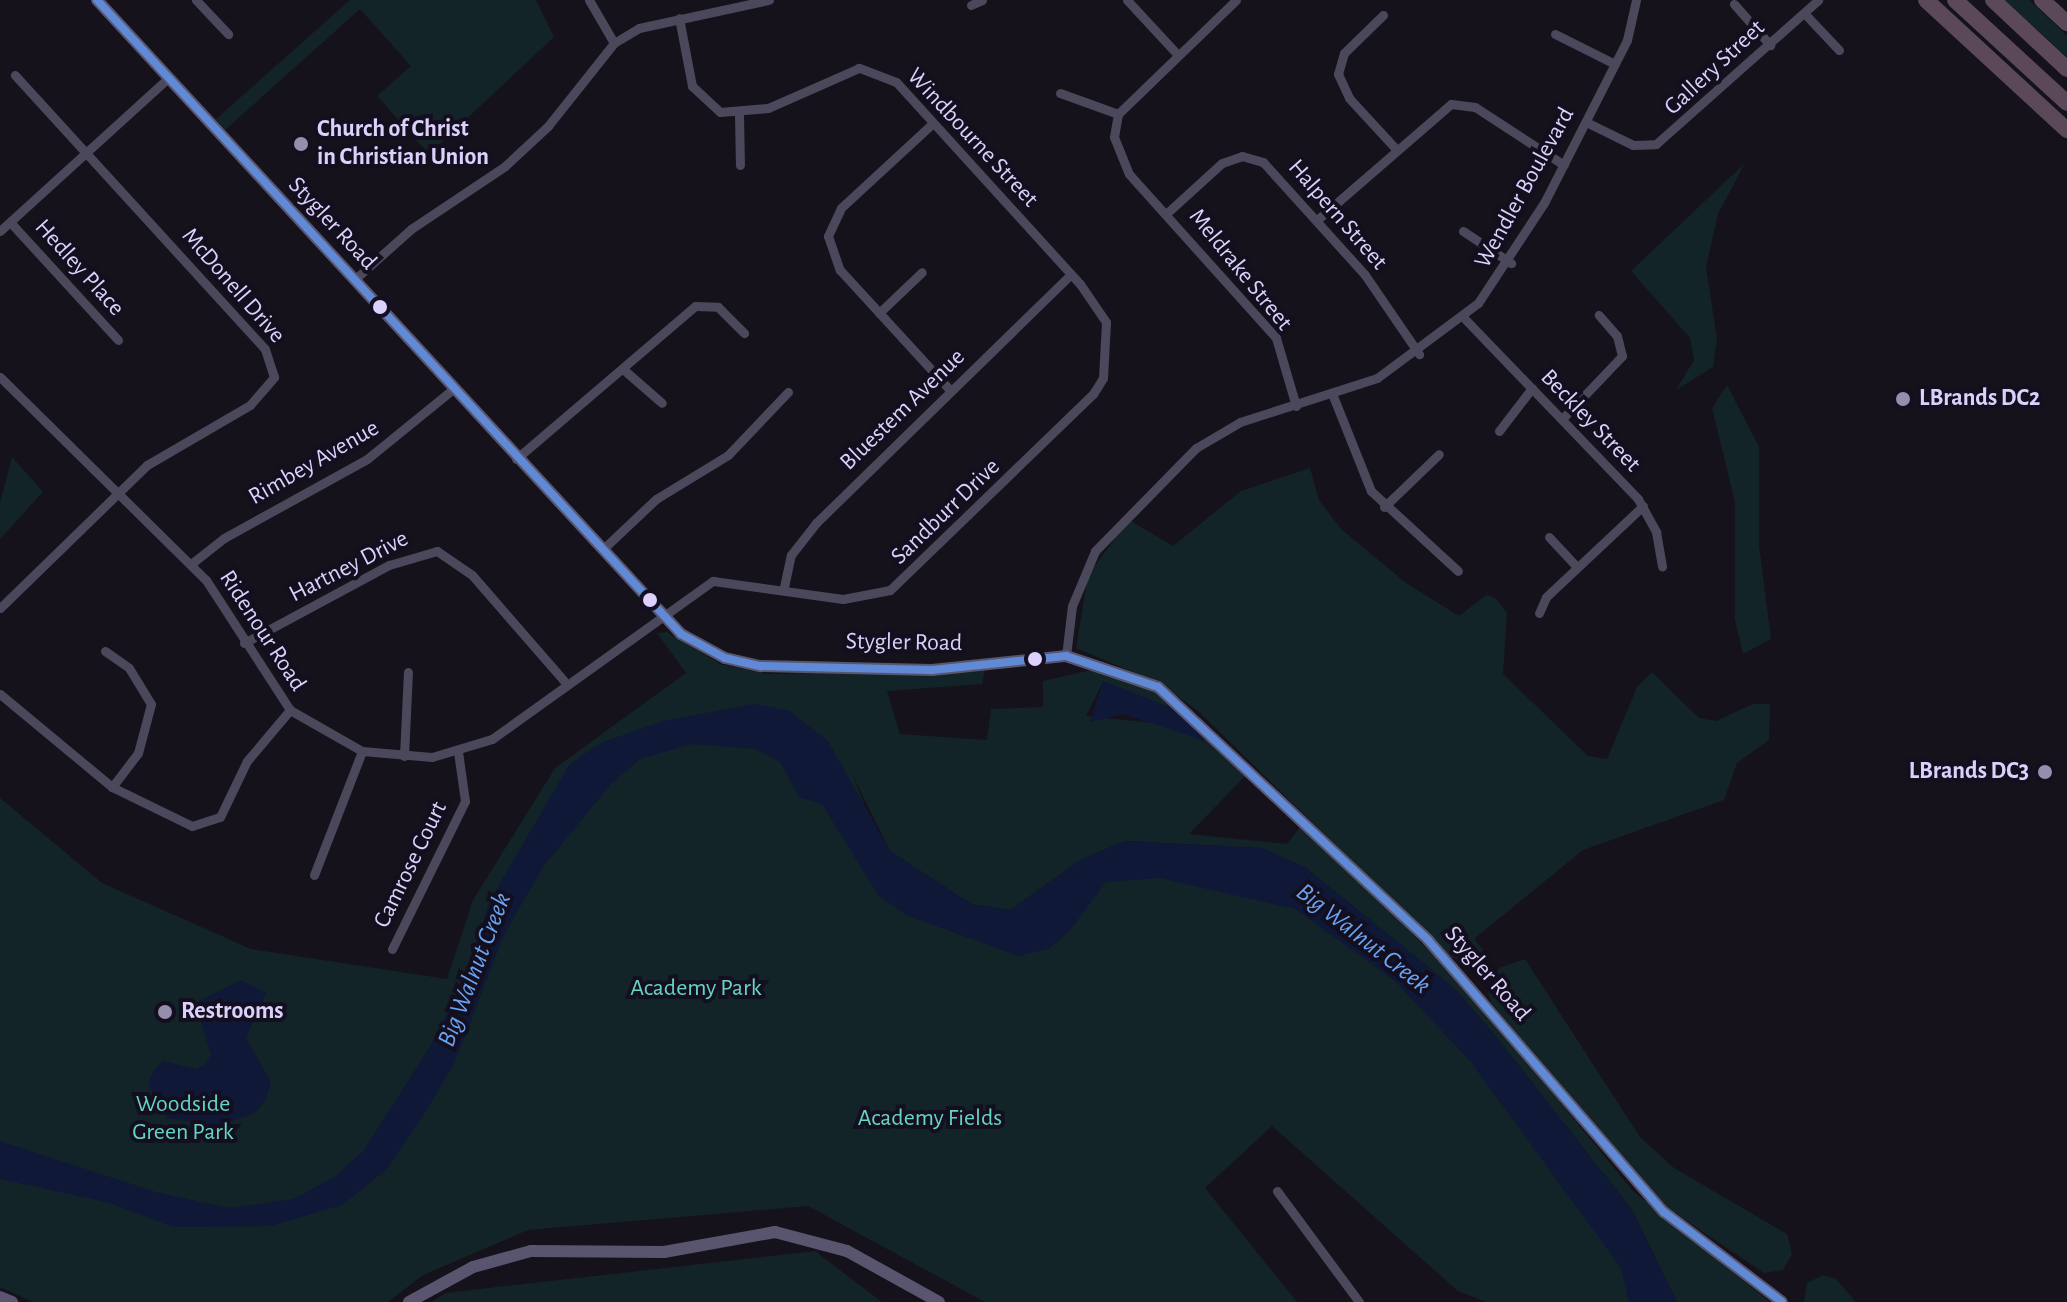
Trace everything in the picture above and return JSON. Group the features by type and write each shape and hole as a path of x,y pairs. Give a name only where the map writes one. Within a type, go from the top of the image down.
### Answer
{"highway":[{"path":"1926,0 2067,130"},
{"path":"1955,0 2067,103"},
{"path":"1993,0 2067,69"},
{"path":"2042,0 2067,23"}],"main road":[{"name":"Stygler Road","path":"97,0 660,616 710,652 761,666 932,670 1066,656 1142,679 1204,723 1449,962 1664,1212 1782,1302"},
{"path":"409,1302 473,1267 531,1251 664,1252 775,1232 847,1251 939,1302"},
{"path":"0,1297 12,1302"}],"street":[{"path":"196,0 228,34"},
{"path":"589,0 614,43"},
{"path":"354,280 411,229 516,156 614,43 679,18 769,0"},
{"path":"971,5 982,0"},
{"path":"1127,0 1177,54"},
{"path":"1060,93 1118,114 1236,0"},
{"name":"Wendler Boulevard","path":"1066,656 1085,566 1123,517 1196,448 1240,422 1333,396 1419,354 1464,318 1511,263 1615,64 1636,0"},
{"name":"Gallery Street","path":"1586,122 1633,145 1656,144 1818,0"},
{"path":"1734,4 1770,45"},
{"path":"1804,13 1839,50"},
{"path":"1383,15 1344,53 1338,74 1349,98 1395,148"},
{"path":"679,18 692,86 720,112 739,115 740,165"},
{"path":"1555,34 1615,64"},
{"name":"Windbourne Street","path":"739,115 859,68 896,82 1071,274 1106,322 1109,342"},
{"path":"15,75 86,153"},
{"path":"0,231 168,78"},
{"path":"1317,220 1442,107 1460,103 1564,165"},
{"name":"Meldrake Street","path":"1118,114 1114,137 1129,174 1276,338 1296,406"},
{"path":"933,123 841,208 828,236 840,270 951,391"},
{"name":"McDonell Drive","path":"86,153 273,362 266,393 119,490"},
{"name":"Halpern Street","path":"1167,213 1222,163 1242,156 1263,162 1317,220 1419,354"},
{"name":"Hedley Place","path":"10,222 118,340"},
{"path":"1463,231 1511,263"},
{"path":"879,313 922,272"},
{"name":"Bluestem Avenue","path":"784,587 791,555 816,523 1071,274"},
{"path":"516,459 624,370 695,306 718,307 744,333"},
{"path":"1562,419 1622,356 1617,336 1599,315"},
{"name":"Beckley Street","path":"1464,318 1643,506 1662,566"},
{"name":"Sandburr Drive","path":"660,616 713,581 860,598 903,582 1093,394 1109,342"},
{"path":"624,370 662,403"},
{"name":"Ridenour Road","path":"1,380 119,490 191,564 290,710 362,751 404,756 458,752 520,722 564,681 660,616"},
{"path":"1499,431 1532,388"},
{"name":"Rimbey Avenue","path":"191,564 224,538 367,459 452,390"},
{"path":"602,550 656,499 728,455 788,392"},
{"path":"1333,396 1360,475 1384,507 1458,571"},
{"path":"1384,507 1439,454"},
{"path":"0,608 119,490"},
{"path":"1539,613 1577,567 1643,506"},
{"path":"1549,537 1577,567"},
{"name":"Hartney Drive","path":"244,643 389,565 437,551 472,575 564,681"},
{"path":"105,651 129,668 151,704 138,753 112,787"},
{"path":"404,756 408,672"},
{"path":"0,694 112,787 180,822 214,822 247,761 290,710"},
{"path":"314,875 362,751"},
{"name":"Camrose Court","path":"392,949 465,801 458,752"},
{"path":"1277,1191 1359,1302"}],"green space":[{"path":"350,0 536,0 554,37 429,154 377,96 411,66 360,9 225,130 216,119"},
{"path":"2005,0 2029,0 2067,36 2067,57"},
{"path":"1745,163 1718,214 1706,267 1717,339 1713,367 1676,390 1694,360 1690,338 1631,271"},
{"path":"1727,385 1759,447 1759,545 1771,639 1743,654 1735,620 1735,502 1712,408"},
{"path":"12,457 43,492 0,539 0,503"},
{"path":"1310,468 1319,500 1341,529 1406,583 1459,616 1486,595 1495,598 1507,613 1503,674 1588,756 1607,759 1637,687 1652,672 1699,718 1716,721 1753,704 1770,704 1769,740 1737,763 1724,800 1583,850 1474,939 1483,950 1470,961 1450,957 1197,710 1157,682 1076,648 1088,575 1129,520 1173,546 1241,491"},
{"name":"Academy Park","path":"667,632 720,664 766,674 985,669 982,684 887,691 900,734 987,740 991,709 1043,707 1043,681 1096,669 1155,691 1250,771 1189,834 1287,844 1303,823 1467,989 1633,1191 1770,1302 1677,1302 1632,1210 1494,1034 1454,988 1305,867 1261,848 1126,841 1082,859 1010,910 971,904 890,851 853,776 889,868 997,924 1099,871 1257,865 1436,997 1656,1302 1486,1302 1458,1291 1272,1126 1205,1188 1297,1302 985,1302 808,1206 528,1230 423,1275 388,1302 33,1302 0,1287 0,798 102,883 251,949 447,979 473,900 555,768 686,673 657,633","holes":["1103,682 1171,708 1205,742 1173,725 1086,716"]},
{"path":"1525,959 1640,1137 1674,1168 1787,1234 1792,1254 1783,1270 1764,1273 1656,1199 1606,1144 1491,1002 1488,991 1499,968"},
{"path":"815,1251 882,1302 432,1302 445,1293"},
{"path":"1823,1275 1836,1279 1856,1302 1804,1302 1807,1283"}],"water":[{"path":"1103,681 1171,708 1209,742 1123,714 1090,722"},
{"name":"Big Walnut Creek","path":"754,704 790,711 828,741 890,851 971,904 1010,910 1082,859 1126,841 1261,848 1305,867 1454,988 1494,1034 1632,1210 1677,1302 1629,1302 1621,1268 1470,1061 1395,981 1295,909 1159,878 1106,882 1068,933 1048,949 1018,956 906,915 878,895 822,804 799,797 780,762 756,749 692,744 640,759 612,783 543,867 504,935 455,1062 425,1113 387,1169 342,1205 271,1226 173,1227 110,1203 0,1179 0,1141 156,1192 229,1208 293,1199 333,1178 364,1150 431,1045 469,970 489,902 569,765 600,743 663,721"},
{"path":"241,980 266,993 246,1038 271,1082 266,1100 254,1114 215,1126 167,1118 148,1084 154,1070 163,1061 196,1069 206,1063 211,1055 195,1003"}],"transit line":[{"path":"97,0 681,634 725,658 761,666 932,670 1066,656 1158,687 1428,940 1664,1212 1782,1302"}],"place":[{"name":"Church of Christ in Christian Union","path":"301,144"},
{"name":"LBrands DC2","path":"1903,399"},
{"name":"LBrands DC3","path":"2045,772"},
{"name":"Restrooms","path":"165,1012"}],"park label":[{"name":"Woodside Green Park","path":"183,1119"},
{"name":"Academy Fields","path":"930,1119"}]}
